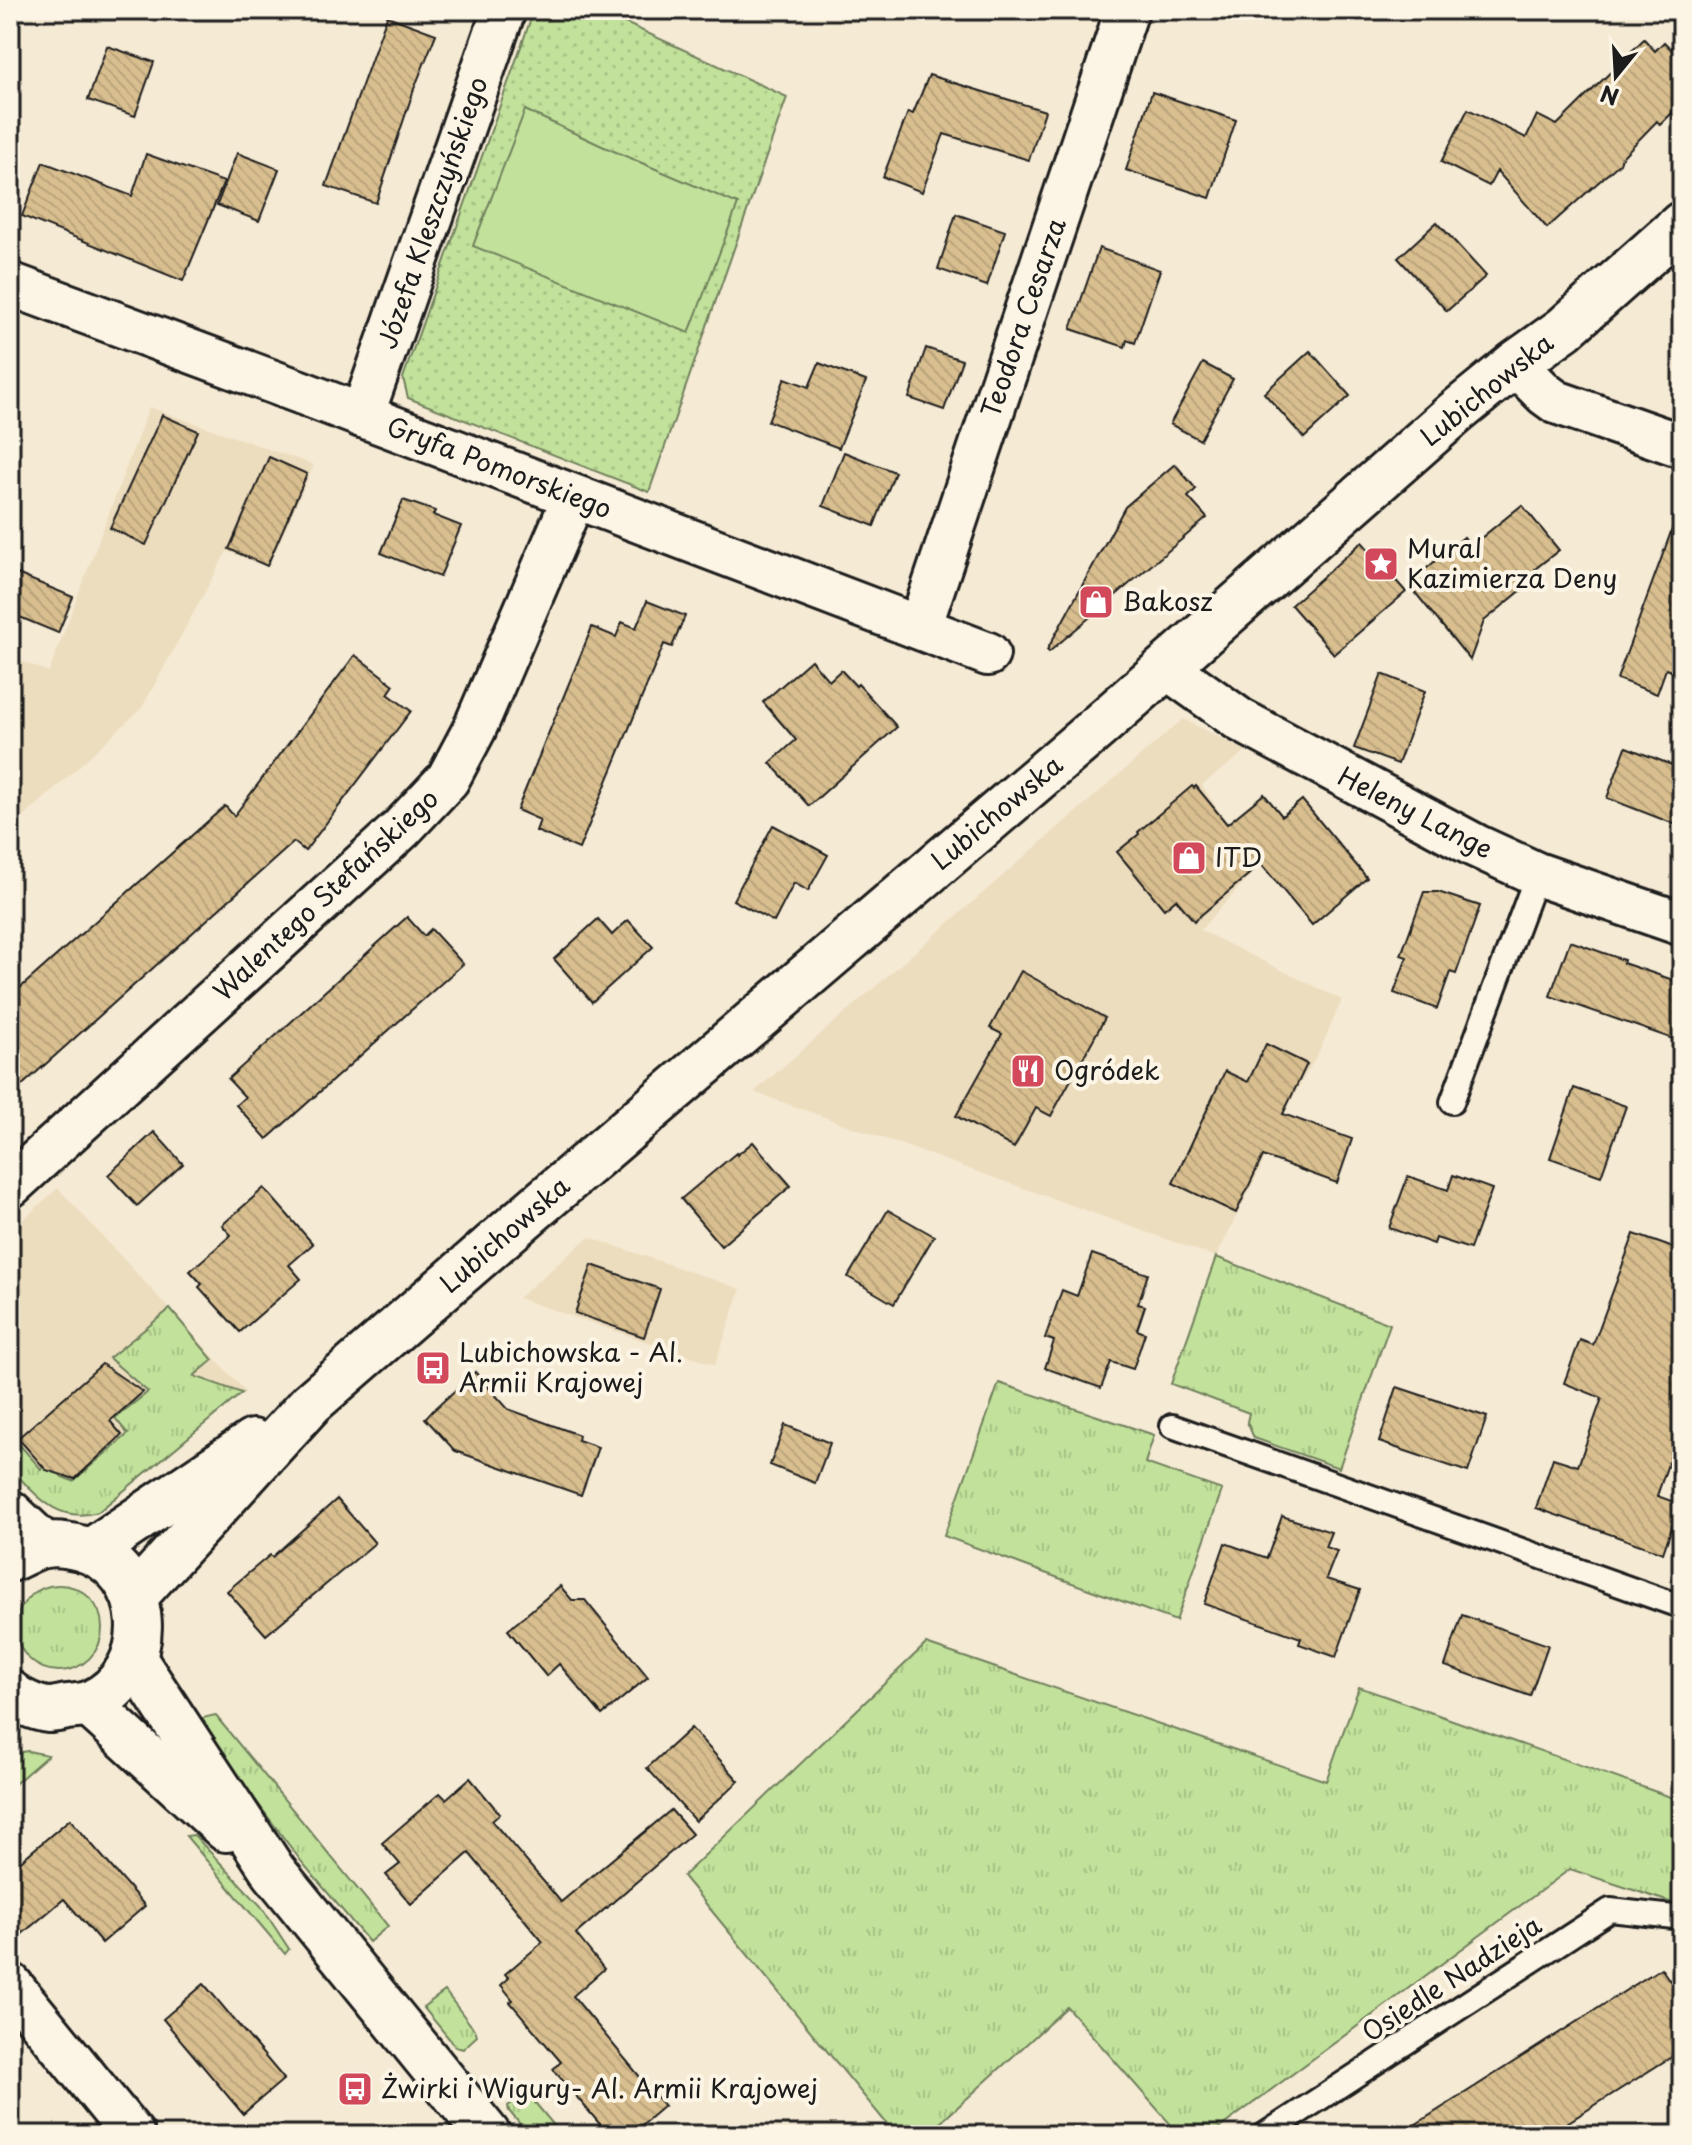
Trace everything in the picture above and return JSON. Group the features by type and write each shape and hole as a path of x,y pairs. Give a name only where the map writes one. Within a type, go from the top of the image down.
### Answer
{"street":[{"name":"Józefa Kleszczyńskiego","path":"362,416 504,10"},
{"name":"Teodora Cesarza","path":"920,627 1127,10"},
{"name":"Lubichowska","path":"135,1596 311,1403 1166,667 1455,413 1564,329 1682,224"},
{"name":"Gryfa Pomorskiego","path":"10,284 988,654"},
{"path":"1515,364 1556,402 1682,446"},
{"name":"Walentego Stefańskiego","path":"10,1186 378,850 448,779 474,730 574,497"},
{"name":"Heleny Lange","path":"1166,667 1240,720 1476,846 1537,874 1682,924"},
{"name":"Lubichowska","path":"91,1551 311,1403"},
{"path":"10,1513 27,1552 66,1545 91,1551 117,1569 135,1596 141,1625 134,1659 111,1691 89,1704 49,1710 12,1698"},
{"path":"134,1659 274,1872 488,2135"},
{"path":"89,1704 274,1872"},
{"path":"10,1984 133,2135"}],"lane":[{"path":"1452,1102 1537,874"},
{"path":"1172,1426 1682,1607"},
{"name":"Osiedle Nadzieja","path":"1264,2135 1610,1910 1682,1920"}],"shaded area":[{"path":"149,407 314,465 268,567 227,551 142,708 10,830 10,657 49,672"},
{"path":"1183,719 1246,751 1202,785 1227,824 1261,864 1200,930 1342,1000 1320,1050 1283,1114 1263,1156 1263,1163 1216,1257 754,1092"},
{"path":"58,1188 245,1391 104,1508 46,1500 10,1457 10,1232"},
{"path":"589,1237 741,1289 715,1365 518,1298"}],"green space":[{"path":"534,10 597,10 787,97 649,492 408,398 403,378"},
{"path":"525,110 738,204 689,333 473,246"},
{"path":"1216,1257 1390,1324 1339,1468 1254,1438 1247,1422 1249,1413 1171,1384"},
{"path":"170,1309 213,1360 194,1376 242,1393 98,1512 70,1514 48,1504 10,1468 10,1451 18,1443 41,1469 51,1462 62,1477 73,1481 128,1434 115,1418 148,1392 109,1358"},
{"path":"999,1383 1154,1435 1145,1463 1222,1490 1176,1621 944,1536"},
{"path":"51,1585 67,1585 90,1597 99,1611 102,1628 99,1645 90,1659 67,1671 51,1671 35,1664 23,1652 16,1636 16,1620 23,1604 35,1592"},
{"path":"926,1644 1326,1781 1359,1687 1682,1801 1682,1906 1570,1869 1210,2135 1180,2135 1067,2007 927,2135 896,2135 683,1876"},
{"path":"215,1715 388,1926 369,1942 301,1861 195,1720"},
{"path":"28,1751 48,1755 10,1788 10,1758"},
{"path":"194,1835 261,1906 289,1949 285,1954 186,1836"},
{"path":"445,1991 476,2032 477,2036 463,2049 456,2047 423,2007"},
{"path":"527,2093 562,2135 529,2135 509,2111 508,2106"}],"building":[{"path":"387,16 436,34 376,203 326,186"},
{"path":"1644,39 1655,51 1664,42 1682,60 1682,103 1660,125 1657,121 1622,157 1620,163 1547,228 1497,171 1489,186 1441,162 1468,109 1526,138 1537,115 1557,125"},
{"path":"107,46 154,62 135,116 88,100"},
{"path":"929,75 1045,111 1029,160 944,134 922,192 883,177 908,112 913,114"},
{"path":"1152,92 1236,120 1210,198 1126,170"},
{"path":"237,153 279,169 259,221 217,205"},
{"path":"146,154 224,182 183,281 22,216 43,162 132,196"},
{"path":"956,214 1005,231 987,286 938,269"},
{"path":"1437,222 1486,276 1447,311 1398,258"},
{"path":"1099,248 1160,270 1135,343 1127,340 1125,347 1071,329"},
{"path":"926,348 962,360 944,410 909,398"},
{"path":"1310,351 1350,396 1304,438 1264,393"},
{"path":"819,363 866,381 839,448 768,421 785,378 809,387"},
{"path":"1203,363 1233,379 1200,440 1170,424"},
{"path":"162,415 198,431 146,545 110,528"},
{"path":"844,452 895,472 874,526 823,506"},
{"path":"269,457 307,474 267,566 229,549"},
{"path":"1175,464 1196,489 1188,497 1207,518 1049,652 1047,650 1125,507"},
{"path":"403,500 435,511 433,515 461,526 440,577 381,553"},
{"path":"1522,505 1559,550 1535,569 1540,575 1484,621 1470,660 1414,591 1421,573 1464,537 1471,546"},
{"path":"1678,513 1682,513 1682,675 1666,669 1657,694 1617,679"},
{"path":"1362,542 1406,592 1334,654 1291,605"},
{"path":"10,571 73,597 58,633 10,613"},
{"path":"647,601 685,616 672,647 664,644 579,849 536,831 540,820 517,810 592,627 616,637 622,622 636,628"},
{"path":"355,655 394,685 388,694 411,711 305,851 294,842 10,1096 10,997 225,806 234,816"},
{"path":"811,660 829,681 841,670 897,727 809,806 770,763 796,740 763,702"},
{"path":"1382,674 1425,691 1398,764 1354,748"},
{"path":"1626,747 1682,769 1682,827 1607,798"},
{"path":"1192,786 1196,786 1227,824 1264,794 1282,816 1302,800 1367,878 1312,925 1261,864 1194,921 1176,899 1164,909 1117,852"},
{"path":"773,825 828,855 808,891 794,883 774,922 733,900"},
{"path":"1424,892 1438,892 1480,906 1456,974 1450,972 1437,1009 1394,993 1407,957 1401,955"},
{"path":"407,917 424,936 431,929 463,964 267,1139 236,1105 245,1097 228,1079"},
{"path":"598,919 612,935 628,920 653,947 592,1002 554,959"},
{"path":"1570,941 1682,983 1682,1042 1550,996"},
{"name":"Ogródek","path":"1021,971 1105,1018 1051,1116 1036,1108 1014,1148 956,1116 1002,1034 990,1028"},
{"path":"1266,1044 1307,1064 1283,1114 1352,1139 1337,1183 1263,1156 1236,1213 1173,1183 1225,1071 1248,1082"},
{"path":"1574,1088 1626,1106 1601,1176 1550,1158"},
{"path":"154,1132 183,1164 137,1206 108,1175"},
{"path":"753,1142 791,1186 721,1246 681,1199"},
{"path":"1453,1175 1492,1189 1470,1249 1436,1238 1434,1244 1389,1228 1408,1176 1448,1190"},
{"path":"264,1188 313,1244 289,1265 301,1279 240,1332 199,1287 202,1284 190,1271 231,1235 222,1225"},
{"path":"888,1210 934,1236 894,1304 848,1277"},
{"path":"1634,1234 1682,1251 1682,1423 1657,1496 1680,1504 1663,1553 1536,1508 1553,1458 1578,1466 1602,1398 1564,1383 1580,1340 1593,1345"},
{"path":"1092,1254 1148,1274 1138,1304 1145,1306 1137,1330 1145,1333 1133,1369 1111,1362 1101,1388 1045,1368 1054,1341 1045,1338 1062,1290 1077,1296"},
{"path":"592,1265 660,1289 644,1337 575,1313"},
{"path":"102,1364 143,1392 110,1421 122,1435 75,1479 46,1470 18,1438"},
{"path":"475,1372 508,1409 579,1435 578,1440 598,1447 581,1495 455,1451 425,1418"},
{"path":"1397,1387 1487,1417 1468,1472 1379,1442"},
{"path":"785,1425 830,1443 815,1483 770,1465"},
{"path":"337,1499 375,1543 266,1635 227,1591 270,1555 272,1557"},
{"path":"1282,1516 1331,1532 1325,1547 1337,1551 1326,1579 1360,1590 1336,1657 1299,1644 1301,1638 1204,1604 1225,1543 1267,1558"},
{"path":"560,1586 572,1600 585,1600 648,1677 602,1715 559,1664 546,1676 508,1630"},
{"path":"1462,1615 1548,1645 1530,1696 1445,1666"},
{"path":"691,1728 739,1781 695,1821 647,1768"},
{"path":"470,1778 500,1814 492,1821 561,1902 671,1810 692,1834 576,1934 604,1969 573,1996 664,2106 630,2135 609,2135 553,2069 561,2062 510,2002 513,2000 501,1985 509,1978 505,1974 543,1942 469,1853 411,1904 386,1875 400,1864 382,1843 440,1793 446,1799"},
{"path":"70,1819 145,1906 102,1943 64,1899 10,1944 10,1870"},
{"path":"1661,1968 1670,1981 1682,1974 1682,2050 1548,2135 1399,2135"},
{"path":"204,1984 284,2079 243,2114 163,2019"}],"place":[{"name":"Mural Kazimierza Deny","path":"1381,564"},
{"name":"Bakosz","path":"1096,602"},
{"name":"ITD","path":"1189,858"},
{"name":"Ogródek","path":"1028,1071"},
{"name":"Lubichowska - Al. Armii Krajowej","path":"433,1368"},
{"name":"Żwirki i Wigury- Al. Armii Krajowej","path":"355,2089"}]}
